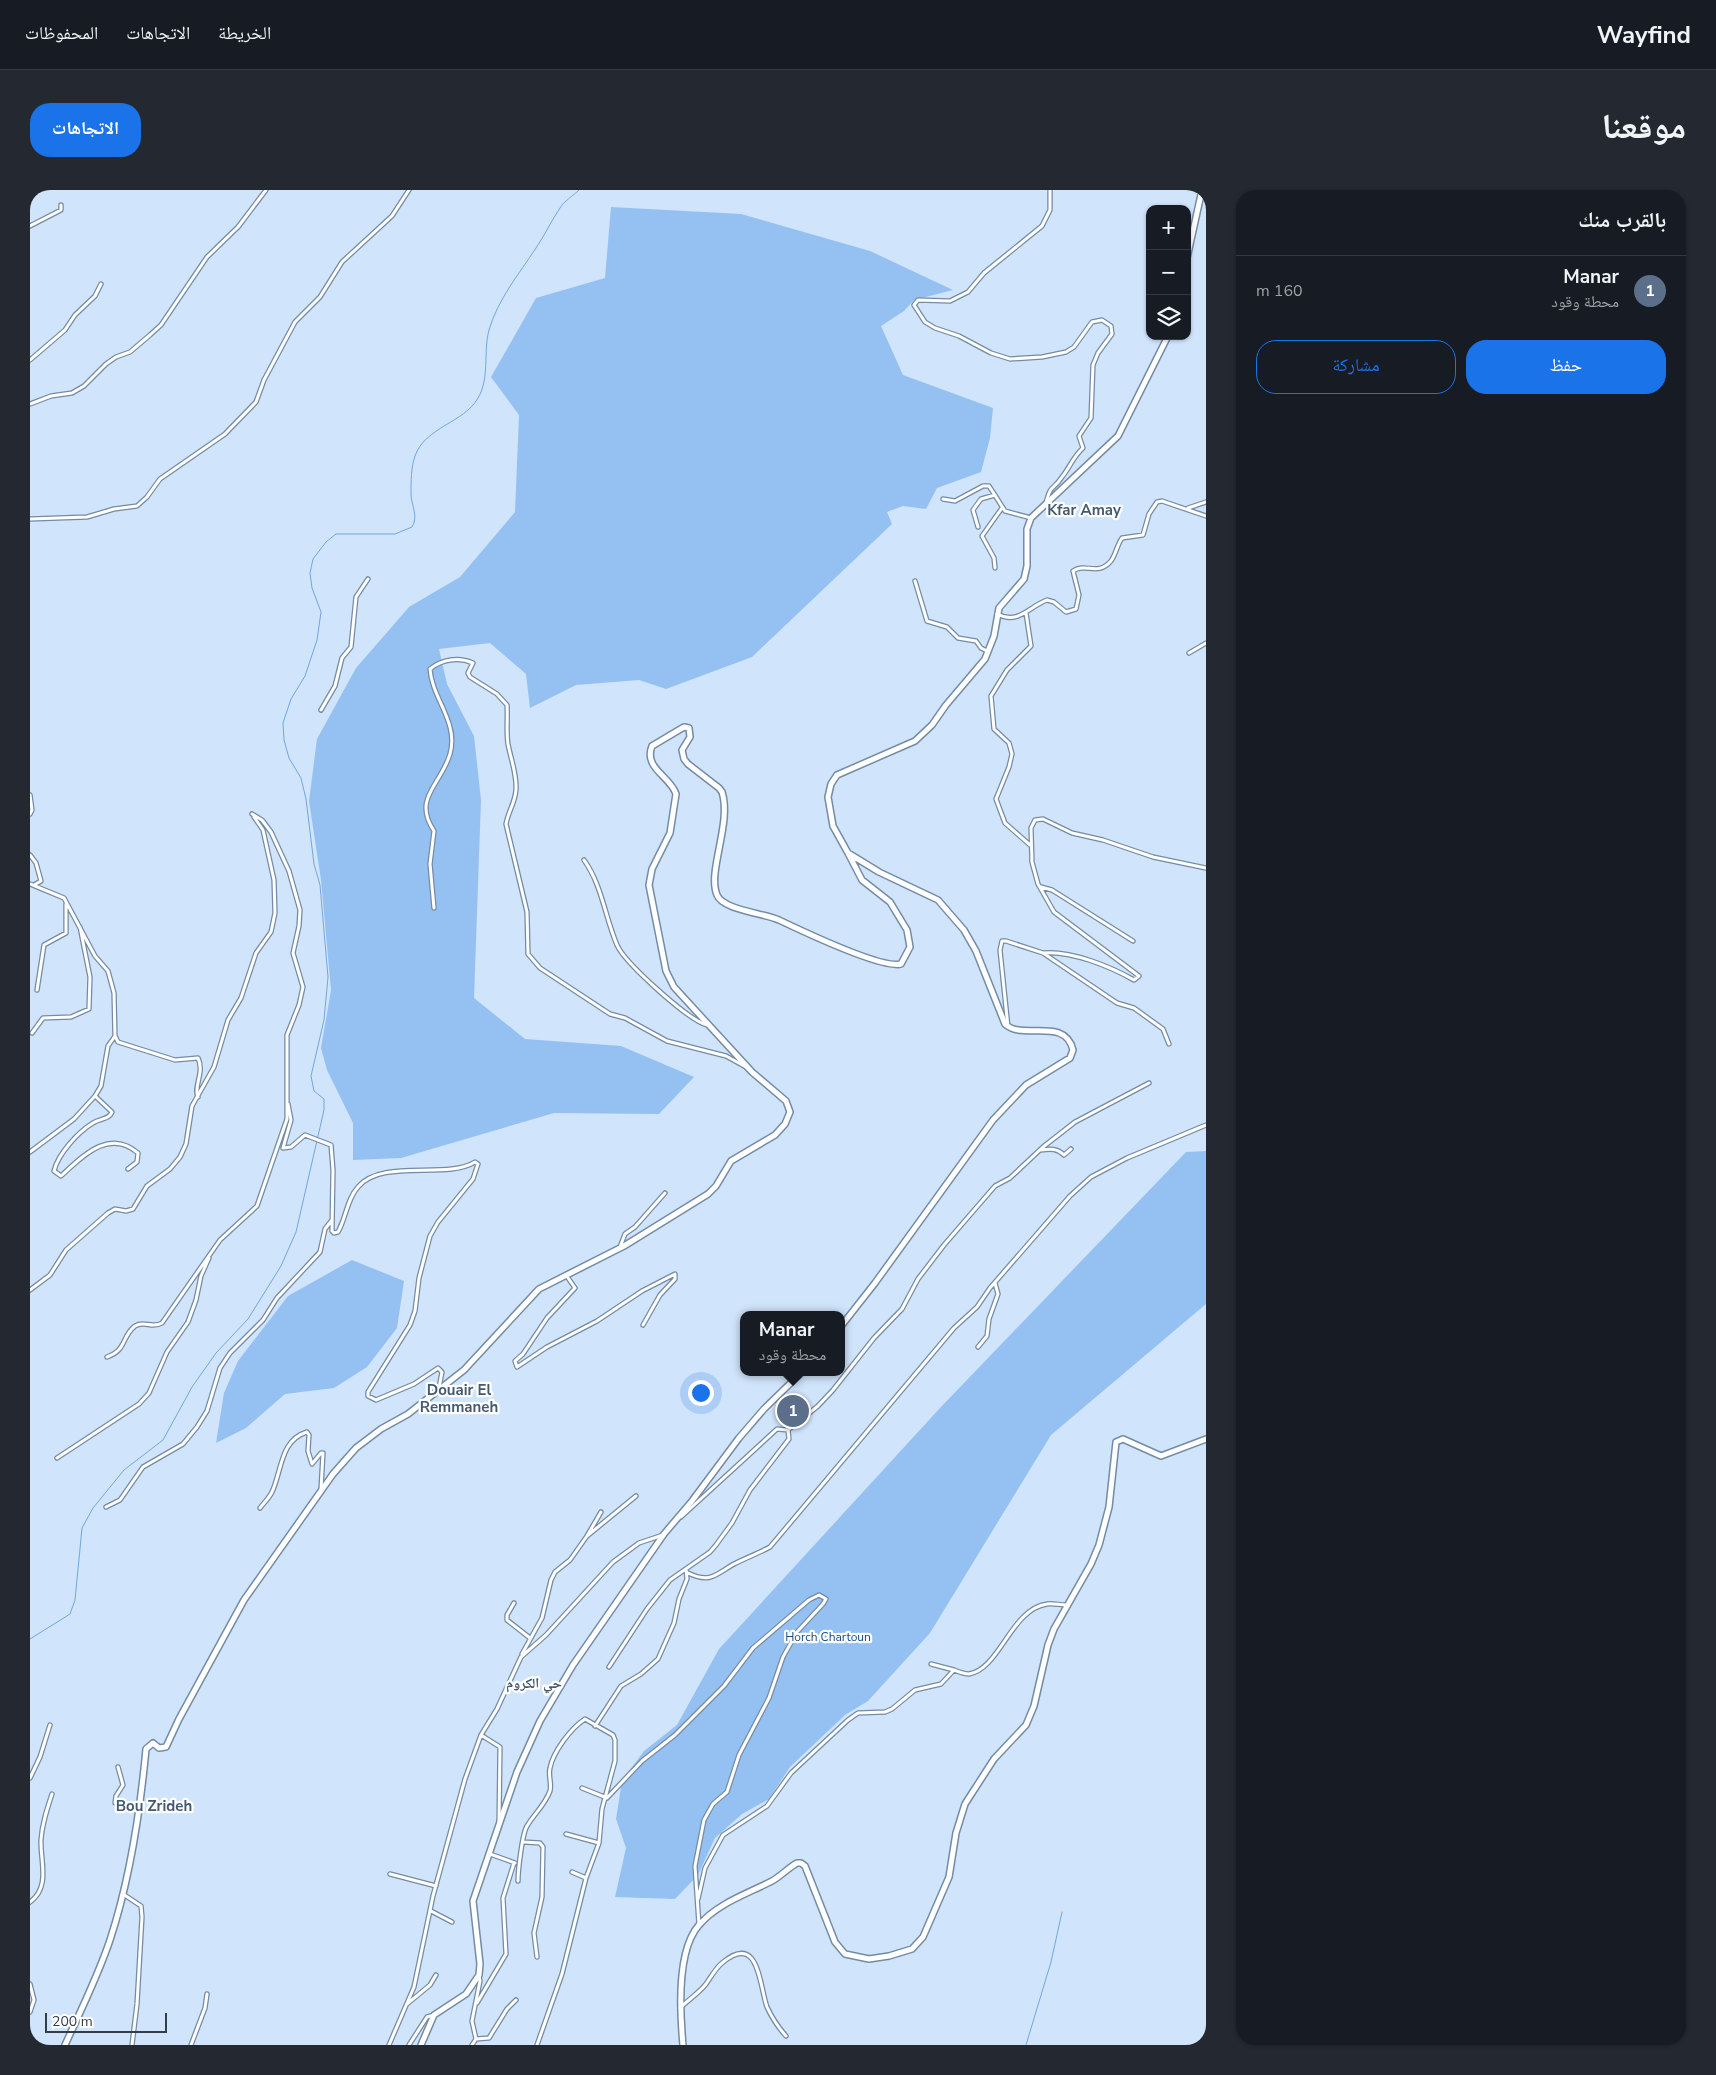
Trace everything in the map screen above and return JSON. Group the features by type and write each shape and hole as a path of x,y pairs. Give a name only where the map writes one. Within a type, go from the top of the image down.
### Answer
{"street":[{"path":"30,404 51,396 72,393 84,386 106,364 116,357 130,352 150,335 161,325 207,257 238,227 266,190"},
{"path":"30,519 87,517 114,509 137,506 147,497 160,479 226,434 256,402 264,380 295,322 320,298 342,262 392,216 409,190"},
{"path":"1046,503 1051,487 1062,479 1071,460 1083,448 1079,436 1091,418 1093,365 1098,353 1112,334 1111,326 1102,320 1092,322 1074,348 1066,352 1042,357 1010,359 991,353 959,336 935,328 925,322 914,305 918,300 950,301 968,292 984,273 1042,226 1050,210 1050,190"},
{"path":"1189,250 1202,190"},
{"path":"30,226 61,210 61,205"},
{"path":"30,360 65,330 75,315 95,296 101,284"},
{"path":"65,2045 87,2000 110,1939 122,1894 140,1808 146,1750 153,1743 159,1748 166,1747 179,1719 239,1608 321,1492 356,1448 438,1391 464,1370 539,1289 620,1248 708,1194 716,1186 731,1161 775,1135 785,1124 790,1112 786,1101 752,1072 708,1026 670,981 658,936 649,885 652,869 670,833 676,794 653,765 650,753 652,746 684,727 689,728 690,737 682,750 684,759 722,792 724,814 714,881 716,894 723,903 765,914 849,950 883,962 901,964 910,947 906,930 890,902 862,880 848,852 837,836 829,811 828,792 833,779 851,768 915,741 932,725 989,652 997,614 1008,596 1024,579 1027,566 1027,529 1031,518 1118,436 1166,340"},
{"path":"943,499 955,501 986,486 991,487 1002,508 1008,512 1031,518"},
{"path":"978,527 972,510 981,499 995,495"},
{"path":"997,614 1014,618 1047,600 1054,602 1066,612 1076,609 1079,594 1073,571 1078,568 1097,570 1106,566 1113,557 1122,538 1143,535 1149,514 1157,502 1162,501 1188,508 1206,516"},
{"path":"1188,508 1206,502"},
{"path":"995,568 994,558 982,536 1002,508"},
{"path":"321,710 335,686 342,658 351,647 356,597 368,579"},
{"path":"915,581 927,622 947,627 958,638 976,641 981,648 989,652"},
{"path":"1026,613 1031,646 1008,670 990,700 994,729 1008,743 1012,754 996,799 1006,823 1030,846"},
{"path":"1189,653 1206,642"},
{"path":"434,908 430,864 434,831 424,809 427,797 443,771 451,753 450,723 431,681 430,669 438,662 464,659 473,662 468,673 470,677 497,694 507,705 508,743 515,769 516,788 513,807 507,817 507,828 527,912 527,948 532,960 540,968 610,1014 625,1018 667,1041 726,1056 752,1072"},
{"path":"30,795 32,810 30,814"},
{"path":"30,1290 50,1275 66,1250 113,1210 126,1211 133,1209 147,1186 174,1165 184,1149 190,1113 214,1067 228,1020 241,998 256,954 268,938 273,924 275,899 271,863 263,830 252,814 262,820 271,832 289,871 300,910 299,926 293,953 303,986 299,1005 287,1034 287,1119 257,1206 224,1235 162,1323 154,1326 136,1325 127,1336 120,1350 107,1357"},
{"path":"1008,1027 1000,950 1002,942 1006,941 1043,953 1061,954 1091,961 1118,971 1134,980 1139,976 1058,916 1034,874 1030,846 1031,828 1038,818 1072,833 1103,840 1153,857 1206,868"},
{"path":"845,1321 875,1283 992,1120 1026,1085 1060,1064 1072,1054 1070,1042 1057,1033 1043,1030 1013,1030 1008,1027 996,1006 970,939 945,907 931,896 879,872 848,852"},
{"path":"30,855 36,863 41,882 32,885"},
{"path":"584,860 595,879 619,950 671,1002 699,1022 708,1026"},
{"path":"30,1152 74,1120 95,1096 101,1086 108,1046 115,1036 116,1015 112,980 66,901 61,896 32,885"},
{"path":"1040,887 1052,890 1133,941"},
{"path":"37,990 44,945 62,937 66,933 66,901"},
{"path":"32,1033 43,1018 71,1017 88,1009 90,977 80,926"},
{"path":"1043,953 1117,1003 1130,1005 1164,1029 1169,1044"},
{"path":"115,1036 122,1043 175,1060 198,1058 201,1077 196,1088 198,1097"},
{"path":"845,1375 874,1338 902,1309 918,1279 995,1186 1010,1178 1040,1150 1075,1122 1149,1083"},
{"path":"95,1096 112,1112 111,1115 106,1119 100,1118 84,1130 61,1156 54,1171 61,1176 107,1142 117,1142 138,1153 137,1162 128,1170"},
{"path":"288,1104 291,1120 284,1148 288,1148 305,1135 330,1145 333,1151 332,1231 338,1232 358,1186 372,1178 408,1170 461,1169 475,1162 478,1164 472,1179 438,1222 430,1236 419,1278 415,1311 410,1324 368,1392 368,1396 376,1400 414,1384 438,1368 441,1369 442,1381 438,1391"},
{"path":"688,1573 709,1579 716,1577 733,1564 770,1547 954,1328 977,1307 995,1283 1070,1196 1091,1177 1113,1165 1206,1125"},
{"path":"1040,1150 1052,1149 1060,1151 1064,1155 1071,1149"},
{"path":"620,1248 625,1234 636,1227 665,1193"},
{"path":"106,1507 120,1500 143,1467 183,1444 197,1427 207,1411 220,1368 230,1353 263,1320 276,1298 320,1252 325,1230 332,1220"},
{"path":"56,1458 139,1404 149,1393 167,1352 188,1322 196,1300 201,1276 211,1253"},
{"path":"566,1274 574,1288 547,1318 523,1354 515,1361 517,1367 547,1347 597,1321 642,1291 675,1274 675,1280 660,1295 643,1325"},
{"path":"978,1347 987,1336 988,1319 998,1294 995,1283"},
{"path":"472,2045 476,2039 472,2021 477,2003 480,1964 473,1901 517,1772 540,1721 573,1665 664,1534 677,1520 739,1438 798,1376"},
{"path":"677,1520 731,1474 777,1430 788,1430 818,1406 844,1376"},
{"path":"609,1667 647,1609 670,1580 716,1545 732,1523 750,1490 789,1439 788,1430"},
{"path":"260,1508 272,1492 287,1448 297,1435 307,1432 310,1435 308,1451 312,1464 323,1453 321,1492"},
{"path":"699,1925 719,1908 773,1881 791,1867 800,1863 805,1866 834,1942 845,1954 856,1958 881,1958 909,1950 917,1943 926,1932 949,1877 956,1833 965,1804 994,1759 1015,1739 1028,1721 1036,1698 1048,1645 1066,1605 1091,1564 1105,1528 1116,1442 1123,1439 1160,1456 1206,1439"},
{"path":"587,1536 636,1496"},
{"path":"389,2045 414,1987 436,1886 464,1783 481,1735 497,1709 521,1656 545,1610 552,1578 570,1560 602,1512"},
{"path":"521,1656 546,1635 613,1562 639,1543 664,1534"},
{"path":"595,1726 621,1686 642,1674 658,1659 674,1623 688,1573 686,1569"},
{"path":"607,1798 642,1761 675,1735 724,1686 752,1648 809,1600 819,1595 826,1599 797,1632 783,1657 769,1698 739,1755 727,1792 713,1804 704,1820 696,1853 699,1925 687,1956 680,1989 683,2045"},
{"path":"514,1603 507,1615 507,1620 530,1638"},
{"path":"931,1664 970,1674 996,1654 1007,1635 1036,1608 1048,1603 1066,1605"},
{"path":"697,1905 705,1868 723,1835 767,1806 787,1777 830,1734 858,1713 892,1710 915,1690 941,1684 954,1670"},
{"path":"477,2003 506,1954 503,1898 524,1842 526,1828 538,1813 550,1790 549,1770 560,1748 585,1719 613,1735 615,1740 614,1761 607,1798 602,1809 599,1843 586,1878 562,1974 537,2045"},
{"path":"30,1778 40,1756 50,1725"},
{"path":"481,1735 500,1747 499,1826"},
{"path":"118,1767 123,1785 116,1796 115,1803 140,1808"},
{"path":"582,1788 600,1797 607,1798"},
{"path":"30,1902 36,1898 44,1871 41,1841 43,1821 52,1794"},
{"path":"566,1834 599,1843"},
{"path":"524,1842 540,1843 543,1847 542,1897 534,1933 537,1957"},
{"path":"490,1854 516,1863"},
{"path":"516,1863 518,1882"},
{"path":"572,1872 586,1878"},
{"path":"390,1874 436,1886"},
{"path":"122,1894 141,1906 142,1917 132,2045"},
{"path":"431,1911 452,1922"},
{"path":"680,2009 705,1985 723,1962 742,1954 748,1955 752,1957 758,1968 767,2008 775,2024 786,2036"},
{"path":"405,2006 430,1985 436,1975"},
{"path":"409,2045 427,2017 434,2015 466,1994 479,1975"},
{"path":"30,1984 34,2000 30,2012"},
{"path":"190,2045 205,2008 207,1994"},
{"path":"476,2039 489,2038 507,2009 516,2000"},
{"path":"421,2045 434,2015"}],"green space":[{"path":"611,207 741,214 870,251 953,290 914,300 904,311 881,326 903,375 993,408 990,438 981,472 937,488 926,509 903,506 887,512 892,524 752,657 666,689 639,680 576,685 530,708 526,674 490,643 439,649 447,684 474,736 481,800 474,998 525,1039 621,1046 694,1077 659,1114 554,1113 401,1158 353,1160 353,1123 327,1070 321,1048 331,990 321,880 309,801 317,739 356,668 409,607 460,577 515,512 519,415 491,377 536,298 605,278"},
{"name":"Horch Chartoun","path":"1206,1151 1206,1304 1051,1435 930,1633 868,1701 845,1715 790,1767 769,1799 742,1814 715,1838 698,1875 675,1899 615,1897 626,1848 616,1819 622,1781 644,1751 677,1725 719,1649 940,1408 1186,1152"},
{"path":"352,1260 404,1281 397,1328 367,1367 334,1388 285,1394 246,1428 216,1443 224,1393 238,1361 288,1296"}],"waterway":[{"path":"30,1639 70,1614 75,1600 82,1528 93,1508 124,1470 163,1440 192,1387 216,1353 248,1319 281,1266 296,1232 324,1110 324,1099 314,1091 311,1076 324,1020 328,977 320,885 314,864 306,799 301,778 289,758 284,740 283,723 291,699 305,676 317,640 321,612 312,588 310,573 313,559 326,542 336,534 395,534 412,527 415,515 411,498 411,480 415,456 427,438 464,414 478,398 484,382 487,338 498,308 562,205 579,190"},
{"path":"1026,2045 1051,1962 1062,1912"}],"place":[{"name":"Manar","path":"793,1411"}],"district":[{"name":"Kfar Amay","path":"1084,510"},
{"name":"Douair El Remmaneh","path":"459,1398"},
{"name":"حي الكروم","path":"534,1683"},
{"name":"Bou Zrideh","path":"154,1806"}]}
